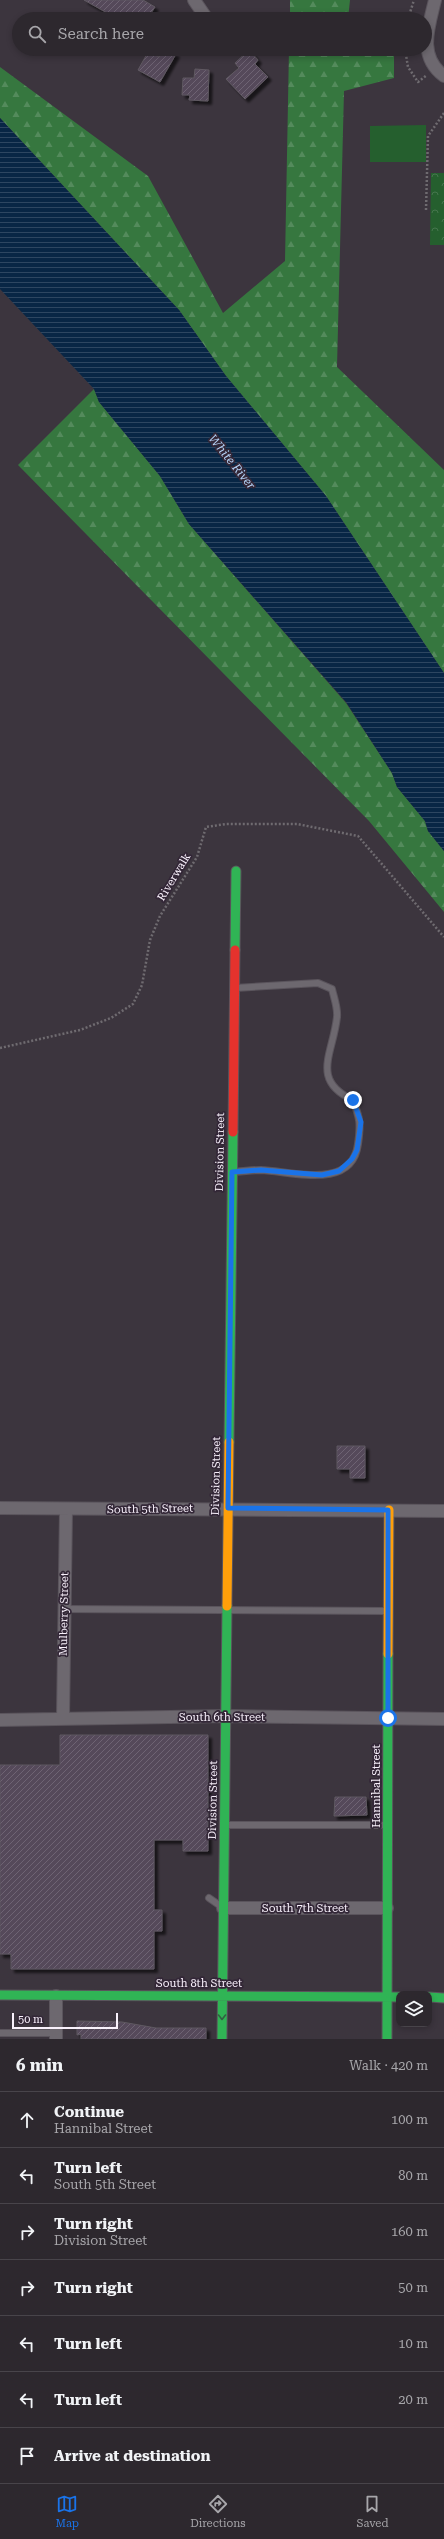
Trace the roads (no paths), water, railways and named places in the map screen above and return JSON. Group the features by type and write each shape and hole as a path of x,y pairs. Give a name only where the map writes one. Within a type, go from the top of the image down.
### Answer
{"street":[{"path":"194,0 202,12"},
{"path":"432,15 435,0"},
{"path":"430,56 439,77"},
{"name":"Division Street","path":"222,2039 236,871"},
{"name":"South 5th Street","path":"0,1508 66,1510 228,1508 444,1511"},
{"name":"Mulberry Street","path":"63,1718 66,1510"},
{"name":"Hannibal Street","path":"387,2039 388,1510"},
{"name":"South 6th Street","path":"0,1720 226,1716 444,1719"},
{"name":"South 7th Street","path":"223,1908 387,1908"},
{"name":"South 8th Street","path":"0,1995 396,1997"},
{"path":"56,1996 56,2036"},
{"path":"432,1997 444,1998"}],"lane":[{"path":"232,1172 261,1170 322,1175 339,1171 352,1159 357,1150 361,1122 353,1100 338,1093 329,1082 327,1068 338,1015 332,989 318,983 234,988"},
{"path":"64,1609 388,1611"},
{"path":"224,1825 388,1825"},
{"path":"209,1898 223,1908"},
{"path":"0,2033 56,2036"}],"water":[{"name":"White River","path":"0,118 179,310 226,376 326,496 444,673 444,851 428,831 425,821 397,787 392,773 346,702 189,524 160,476 99,402 94,389 0,289"}]}
